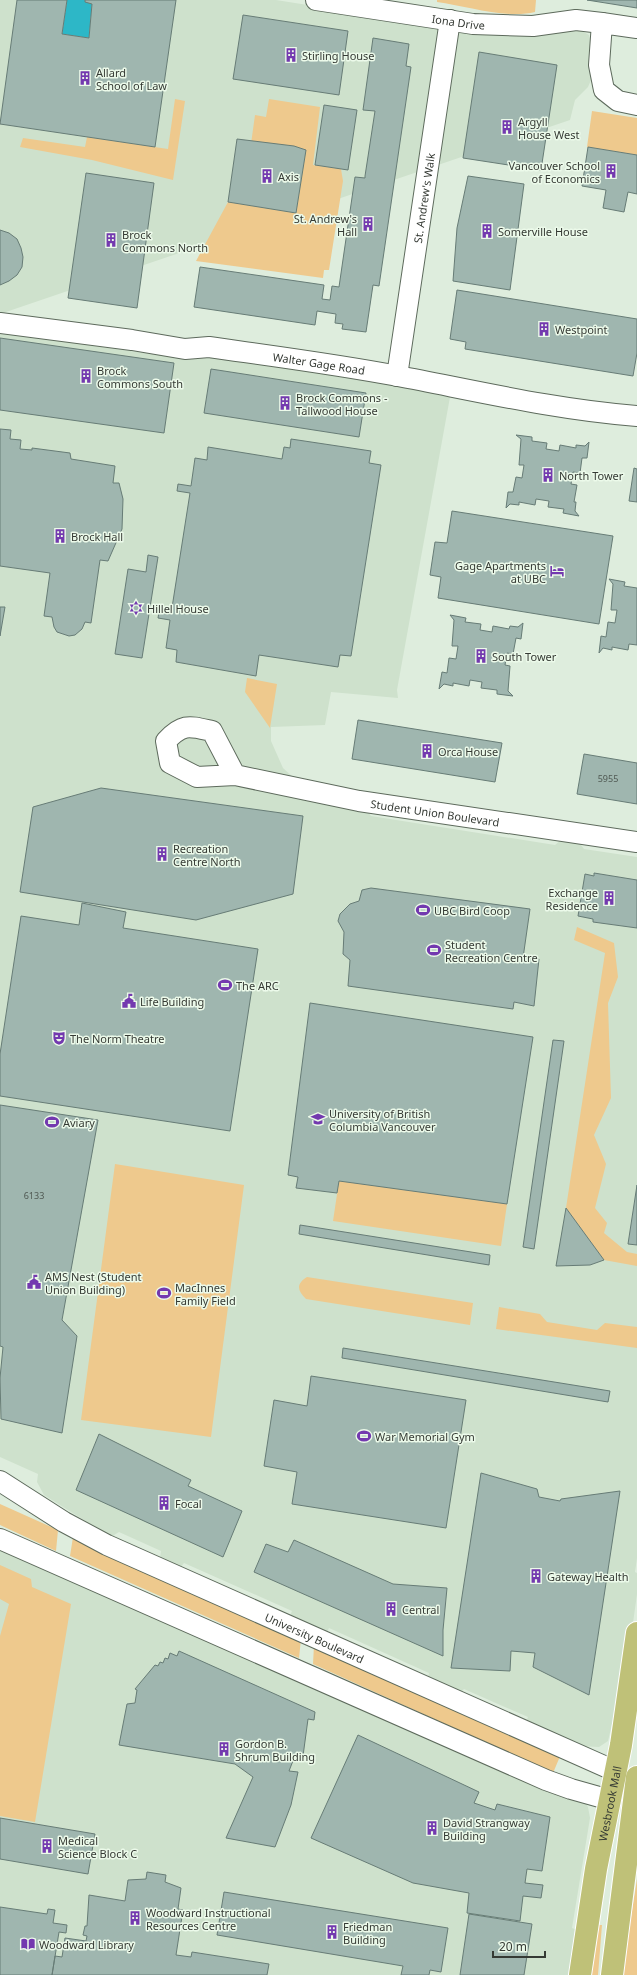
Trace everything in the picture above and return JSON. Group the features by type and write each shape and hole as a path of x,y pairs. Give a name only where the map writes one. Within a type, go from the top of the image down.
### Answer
{"main road":[{"name":"Wesbrook Mall","path":"580,1975 596,1869 610,1800 637,1632"},
{"name":"University Boulevard","path":"615,1771 637,1780"},
{"name":"Wesbrook Mall","path":"612,1975 635,1808 637,1777"},
{"path":"610,1800 635,1808"}],"street":[{"name":"Iona Drive","path":"316,0 420,8 450,20 473,24 533,26 576,20 637,28"},
{"name":"St. Andrew's Walk","path":"397,376 450,20"},
{"path":"602,23 599,65 604,90 618,101 637,105"},
{"name":"Walter Gage Road","path":"0,323 132,340 185,349 209,346 397,376 609,414 637,416"},
{"name":"Student Union Boulevard","path":"235,775 359,801 637,842"},
{"name":"University Boulevard","path":"0,1481 64,1522 107,1545 615,1771"},
{"path":"0,1538 546,1780 610,1800"}],"shaded area":[{"path":"0,0 276,0 466,30 580,30 589,35 592,44 591,80 588,87 575,100 570,120 0,314"},
{"path":"437,0 536,0 535,12 512,14 473,9 437,2"},
{"path":"175,99 185,101 173,180 92,160 20,147 23,138 85,147 87,137 168,149"},
{"path":"269,99 320,107 313,165 341,169 343,181 329,270 324,270 323,278 196,261 228,202 296,213 306,150 250,151 255,115 266,117"},
{"path":"592,111 637,118 637,155 587,147"},
{"name":"University of British Columbia Vancouver","path":"0,333 181,358 206,356 372,380 421,389 450,397 397,690 398,698 331,692 325,725 271,727 271,741 283,768 296,780 366,809 371,816 555,845 562,839 579,842 584,849 637,857 637,1558 635,1572 637,1573 637,1594 619,1724 612,1724 608,1741 599,1747 580,1746 526,1722 528,1717 464,1689 460,1693 428,1677 429,1673 329,1628 327,1632 290,1616 292,1611 184,1563 180,1568 160,1558 161,1551 119,1532 111,1537 44,1495 37,1482 38,1474 0,1457"},
{"path":"247,678 277,684 270,728 245,692"},
{"path":"577,927 614,943 618,977 608,1003 611,1098 594,1135 606,1164 595,1208 607,1223 604,1233 627,1252 637,1254 637,1266 604,1260 566,1208 605,953 574,940"},
{"name":"MacInnes Family Field","path":"115,1164 244,1185 211,1437 81,1420"},
{"path":"339,1181 507,1204 501,1246 333,1221"},
{"path":"307,1277 473,1303 470,1325 306,1299 299,1290 299,1285"},
{"path":"499,1307 540,1314 547,1322 597,1330 605,1323 637,1327 637,1348 496,1329"},
{"path":"0,1504 58,1530 56,1551 0,1525"},
{"path":"73,1537 301,1639 299,1658 70,1556"},
{"path":"0,1548 585,1802 588,1807 590,1818 572,1928 577,1930 571,1975 0,1975"},
{"path":"0,1565 31,1579 32,1587 71,1604 35,1822 0,1816 0,1636 9,1604 0,1599"},
{"path":"314,1645 561,1754 553,1773 313,1664"},
{"path":"637,1879 637,1975 622,1975"},
{"path":"597,1925 602,1925 598,1975 590,1975"}],"water":[{"path":"67,0 85,0 92,4 89,38 62,34"}],"building":[{"name":"Allard School of Law","path":"17,0 67,0 62,34 89,38 92,4 85,2 85,0 176,0 155,147 0,124"},
{"path":"587,0 637,0 637,8"},
{"name":"Stirling House","path":"243,15 348,31 339,95 233,79"},
{"name":"St. Andrew's Hall","path":"373,38 409,44 406,66 411,67 379,286 373,285 366,332 342,329 343,324 335,323 336,314 317,311 315,325 194,307 200,267 324,285 322,299 330,300 332,286 339,287 355,177 365,178 375,111 363,110"},
{"name":"Argyll House West","path":"479,52 557,65 541,170 463,158"},
{"path":"324,105 357,110 348,170 315,165"},
{"name":"Axis","path":"237,139 294,146 306,150 296,213 228,202"},
{"name":"Vancouver School of Economics","path":"588,147 637,155 637,194 628,192 624,212 603,208 606,190 582,186"},
{"name":"Brock Commons North","path":"86,173 154,183 137,308 68,298"},
{"name":"Somerville House","path":"468,176 524,184 510,290 453,281 457,228"},
{"path":"0,230 9,233 17,239 23,257 22,267 17,275 0,285"},
{"name":"Westpoint","path":"457,290 637,319 637,353 633,376 465,349 466,342 450,339"},
{"name":"Brock Commons South","path":"0,338 174,363 164,433 0,410"},
{"name":"Brock Commons - Tallwood House","path":"211,369 366,393 359,437 204,413"},
{"name":"Brock Hall","path":"0,429 11,430 10,439 21,440 20,449 32,450 32,448 70,453 71,459 115,466 113,483 119,483 123,499 122,529 108,561 100,560 91,623 85,622 82,629 75,635 69,636 57,632 54,627 52,617 44,616 50,573 0,566"},
{"name":"North Tower","path":"516,435 532,437 532,441 547,443 546,449 559,451 560,445 576,448 576,445 585,446 589,442 587,458 582,458 580,473 573,472 571,484 577,485 574,502 576,502 575,511 579,516 563,513 564,509 548,507 549,501 536,499 535,505 519,502 519,505 510,504 506,508 508,492 513,492 516,477 522,478 524,465 519,465 521,439"},
{"path":"291,439 371,451 369,463 381,465 351,656 340,655 338,667 259,655 256,676 176,662 177,650 166,648 170,620 158,618 159,612 171,614 190,493 177,491 178,484 191,486 195,458 207,460 208,447 282,459 284,447 290,448"},
{"path":"634,468 637,469 637,502 629,501"},
{"path":"452,511 613,536 599,624 438,598 441,577 430,575 435,542 447,543"},
{"name":"Hillel House","path":"148,555 158,557 142,658 115,654 128,569 146,572"},
{"path":"609,579 625,582 624,586 637,588 637,645 629,644 628,650 612,647 612,650 603,648 599,653 601,636 606,637 608,622 615,623 617,610 611,610 613,584"},
{"path":"0,607 5,607 0,636"},
{"name":"South Tower","path":"450,615 466,618 465,622 481,624 480,630 492,632 493,626 509,629 510,626 518,627 523,623 521,639 516,638 513,654 507,653 505,665 510,666 508,691 513,696 497,694 497,690 481,688 482,682 470,680 469,686 453,683 453,686 444,684 439,689 442,672 447,673 449,658 456,659 458,646 452,646 454,620"},
{"name":"Orca House","path":"358,720 502,743 495,782 352,759"},
{"path":"584,754 637,763 637,804 577,794"},
{"name":"Recreation Centre North","path":"101,788 303,816 293,894 196,920 20,892 33,807"},
{"name":"Exchange Residence","path":"594,873 637,880 637,928 593,922 593,919 578,916 585,874 594,876"},
{"name":"Student Recreation Centre","path":"371,888 530,909 523,958 539,959 534,1006 514,1002 513,1009 348,986 350,960 343,954 344,932 338,921 340,914 350,904 359,901 362,890"},
{"name":"Life Building","path":"82,903 126,912 123,928 258,949 230,1131 0,1096 0,1054 21,916 79,925"},
{"path":"310,1003 533,1037 507,1204 339,1181 337,1193 296,1188 298,1177 288,1175"},
{"path":"553,1040 564,1041 534,1249 523,1247"},
{"name":"AMS Nest (Student Union Building)","path":"0,1105 98,1120 62,1320 77,1336 62,1433 1,1419 0,1378 3,1347 0,1346"},
{"path":"637,1185 637,1245 628,1244"},
{"path":"566,1208 604,1260 590,1265 556,1266"},
{"path":"300,1225 490,1255 489,1265 299,1234"},
{"path":"343,1348 610,1391 608,1402 342,1358"},
{"name":"War Memorial Gym","path":"311,1376 466,1400 446,1528 292,1504 297,1472 264,1466 274,1400 307,1406"},
{"name":"Focal","path":"99,1434 191,1480 188,1486 242,1511 223,1557 76,1490"},
{"name":"Gateway Health","path":"481,1473 537,1489 539,1497 560,1501 561,1499 620,1491 589,1695 533,1667 535,1653 511,1651 510,1671 451,1668"},
{"name":"Central","path":"294,1540 393,1584 447,1588 443,1630 443,1656 254,1572 266,1544 288,1552"},
{"name":"Gordon B. Shrum Building","path":"179,1651 315,1712 314,1720 308,1719 303,1756 296,1753 289,1771 298,1772 291,1805 275,1847 226,1838 253,1777 235,1764 119,1745 127,1704 135,1703 137,1690 135,1689 155,1665 158,1666 160,1662 163,1663 165,1658 168,1659 170,1653 177,1656"},
{"name":"David Strangway Building","path":"358,1735 479,1792 474,1803 495,1810 497,1804 550,1817 542,1871 527,1869 525,1883 543,1885 541,1898 523,1896 520,1921 467,1913 469,1893 413,1883 311,1838"},
{"name":"Medical Science Block C","path":"0,1818 95,1834 88,1874 0,1859"},
{"name":"Woodward Instructional Resources Centre","path":"147,1872 166,1875 165,1882 181,1888 178,1909 183,1910 176,1955 191,1957 192,1952 269,1964 267,1975 52,1975 55,1956 62,1957 65,1938 86,1941 87,1936 83,1935 85,1926 87,1926 89,1895 125,1901 128,1880 146,1879"},
{"name":"Friedman Building","path":"224,1892 448,1928 441,1972 430,1970 429,1975 401,1975 403,1966 217,1935"},
{"name":"Woodward Library","path":"0,1907 47,1914 48,1909 55,1910 53,1923 67,1925 66,1933 59,1932 52,1975 0,1975"},
{"path":"469,1914 532,1924 524,1975 460,1975"}],"place":[{"name":"Stirling House","path":"291,55"},
{"name":"Allard School of Law","path":"85,78"},
{"name":"Argyll House West","path":"507,127"},
{"name":"Vancouver School of Economics","path":"611,171"},
{"name":"Axis","path":"267,176"},
{"name":"St. Andrew's Hall","path":"368,224"},
{"name":"Somerville House","path":"487,231"},
{"name":"Brock Commons North","path":"111,240"},
{"name":"Westpoint","path":"544,329"},
{"name":"Brock Commons South","path":"86,376"},
{"name":"Brock Commons - Tallwood House","path":"285,403"},
{"name":"North Tower","path":"548,475"},
{"name":"Brock Hall","path":"60,536"},
{"name":"Gage Apartments at UBC","path":"557,571"},
{"name":"Hillel House","path":"136,608"},
{"name":"South Tower","path":"481,656"},
{"name":"Orca House","path":"427,751"},
{"name":"Recreation Centre North","path":"162,854"},
{"name":"Exchange Residence","path":"609,898"},
{"name":"UBC Bird Coop","path":"423,910"},
{"name":"Student Recreation Centre","path":"434,950"},
{"name":"The ARC","path":"225,985"},
{"name":"Life Building","path":"129,1001"},
{"name":"The Norm Theatre","path":"59,1038"},
{"name":"University of British Columbia Vancouver","path":"318,1119"},
{"name":"Aviary","path":"52,1122"},
{"name":"AMS Nest (Student Union Building)","path":"34,1282"},
{"name":"MacInnes Family Field","path":"164,1293"},
{"name":"War Memorial Gym","path":"364,1436"},
{"name":"Focal","path":"164,1503"},
{"name":"Gateway Health","path":"536,1576"},
{"name":"Central","path":"391,1609"},
{"name":"Gordon B. Shrum Building","path":"224,1749"},
{"name":"David Strangway Building","path":"432,1828"},
{"name":"Medical Science Block C","path":"47,1846"},
{"name":"Woodward Instructional Resources Centre","path":"135,1918"},
{"name":"Friedman Building","path":"332,1932"},
{"name":"Woodward Library","path":"28,1944"}]}
